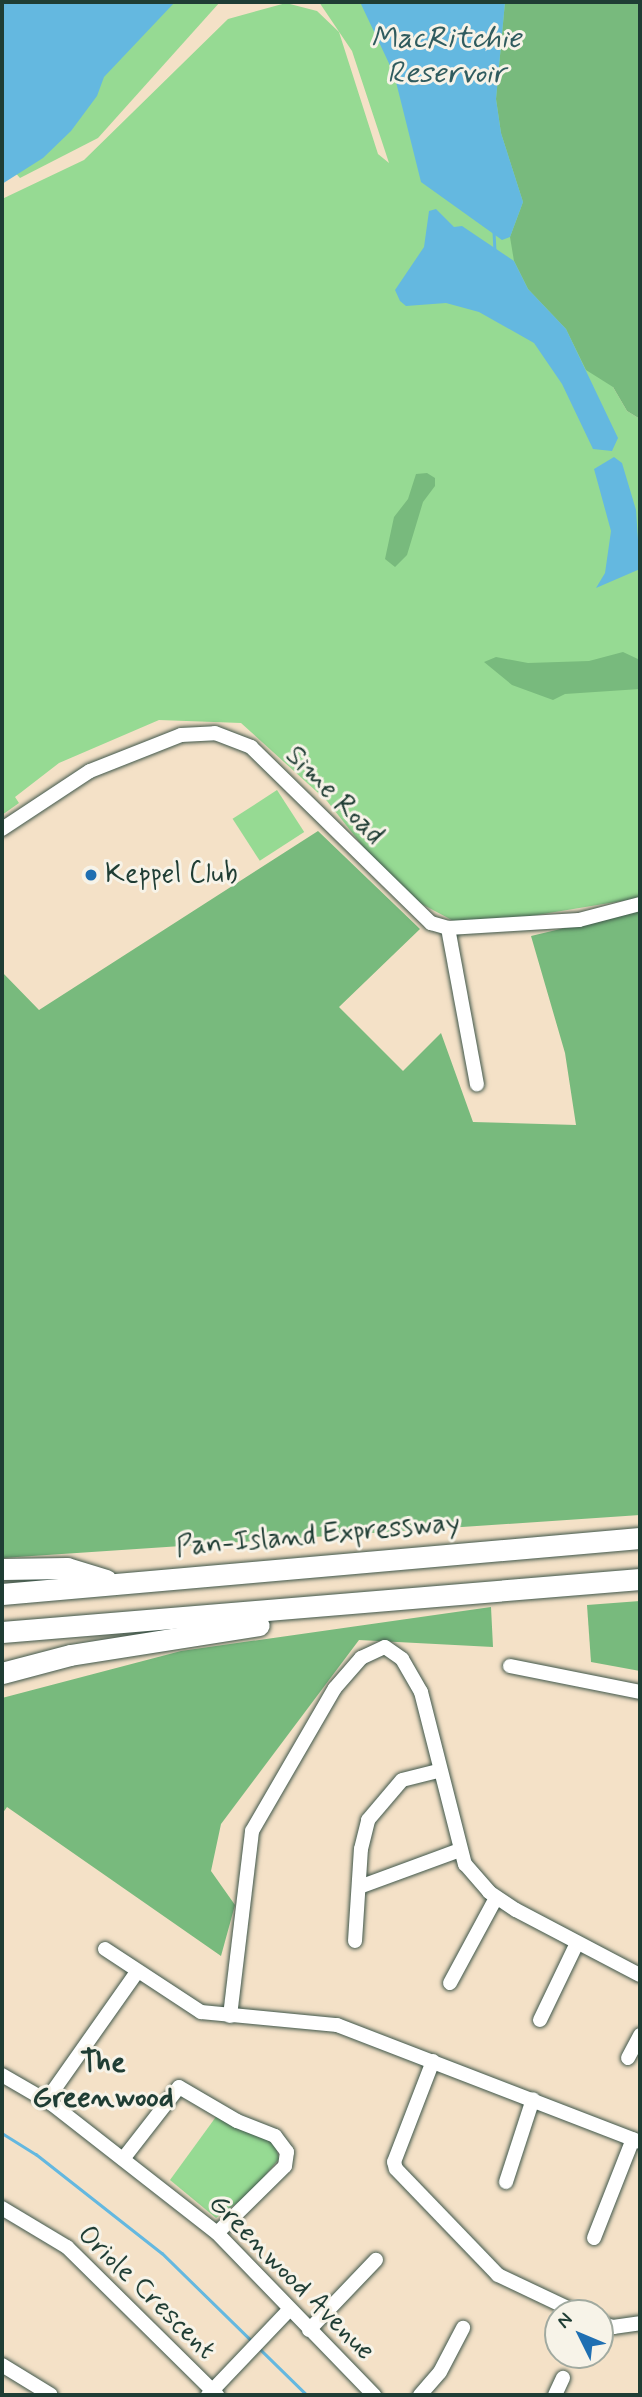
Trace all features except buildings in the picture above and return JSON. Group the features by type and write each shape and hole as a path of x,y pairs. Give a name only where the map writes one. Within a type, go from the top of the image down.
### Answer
{"highway":[{"name":"Pan-Island Expressway","path":"2,1594 113,1582 640,1538"},
{"path":"2,1569 66,1568 113,1582"},
{"path":"2,1632 285,1612 640,1579"},
{"path":"2,1673 70,1655 258,1625 285,1612"}],"street":[{"name":"Sime Road","path":"2,829 87,772 181,735 215,733 251,747 392,889 430,923 448,928"},
{"path":"477,1084 448,928 579,920 640,904"},
{"path":"230,2016 252,1831 335,1688 361,1658 385,1647 415,1676 438,1771 465,1864 496,1898 640,1975"},
{"path":"510,1666 640,1692"},
{"path":"355,1941 362,1886 361,1849 368,1820 402,1780 438,1771"},
{"path":"362,1886 460,1850"},
{"path":"450,1983 496,1898"},
{"path":"540,2020 577,1943"},
{"path":"104,1950 192,2009 230,2016 337,2025 637,2141 594,2238"},
{"path":"46,2101 137,1972"},
{"path":"628,2058 640,2035"},
{"path":"433,2061 394,2162 396,2169 498,2275 549,2299"},
{"name":"Greenwood Avenue","path":"2,2075 46,2101 217,2233 288,2311 374,2395"},
{"path":"123,2159 179,2087 237,2121 275,2136 287,2152 285,2166 217,2233"},
{"path":"506,2182 533,2099"},
{"name":"Oriole Crescent","path":"2,2208 67,2247 213,2394"},
{"path":"309,2330 376,2260"},
{"path":"213,2394 288,2311"},
{"path":"614,2328 640,2323"},
{"path":"420,2395 440,2372 463,2328"},
{"path":"2,2365 51,2395"},
{"path":"555,2395 564,2378"}],"green space":[{"path":"2,2 220,2 98,138 20,178 2,158"},
{"path":"319,2 640,2 613,387 627,411 640,419 640,898 465,927 399,892 327,801 241,723 159,720 59,763 15,797 19,803 2,815 2,199 84,160 228,19 286,3 317,11 339,32 378,154 389,163 352,51"},
{"path":"505,2 640,2 640,419 627,411 613,387 586,370 566,329 528,289 514,261 510,237 523,202 501,133 496,99"},
{"path":"427,473 435,478 435,486 423,502 407,555 395,567 385,559 394,517 408,499 416,474"},
{"path":"623,652 640,660 640,689 565,694 553,700 512,685 484,662 496,657 528,663 589,661"},
{"path":"277,790 304,832 260,861 233,819"},
{"path":"318,831 420,929 339,1007 403,1071 441,1033 473,1122 576,1125 565,1053 531,936 640,910 640,1515 2,1558 2,972 39,1010"},
{"path":"640,1601 640,1671 591,1662 587,1605"},
{"path":"491,1607 493,1647 359,1640 221,1824 211,1871 235,1905 221,1956 7,1807 2,1814 2,1698 181,1651"},
{"path":"218,2114 275,2144 279,2159 248,2195 216,2218 170,2180"}],"water":[{"path":"2,2 175,2 104,77 97,96 71,131 43,158 2,184"},
{"name":"MacRitchie Reservoir","path":"360,2 505,2 496,99 501,133 523,202 510,237 502,240 421,182 394,74"},
{"path":"436,209 454,227 462,226 514,261 528,289 566,329 618,438 612,451 593,449 562,384 534,343 479,312 446,303 406,306 400,301 395,290 424,247 429,211"},
{"path":"614,457 622,463 636,510 640,569 596,588 605,573 611,531 594,469"}],"waterway":[{"path":"494,232 495,250"},
{"path":"2,2133 36,2154 162,2253 252,2341"},
{"path":"259,2348 307,2395"}],"place":[{"name":"Keppel Club","path":"91,875"}],"district":[{"name":"The Greenwood","path":"103,2080"}]}
